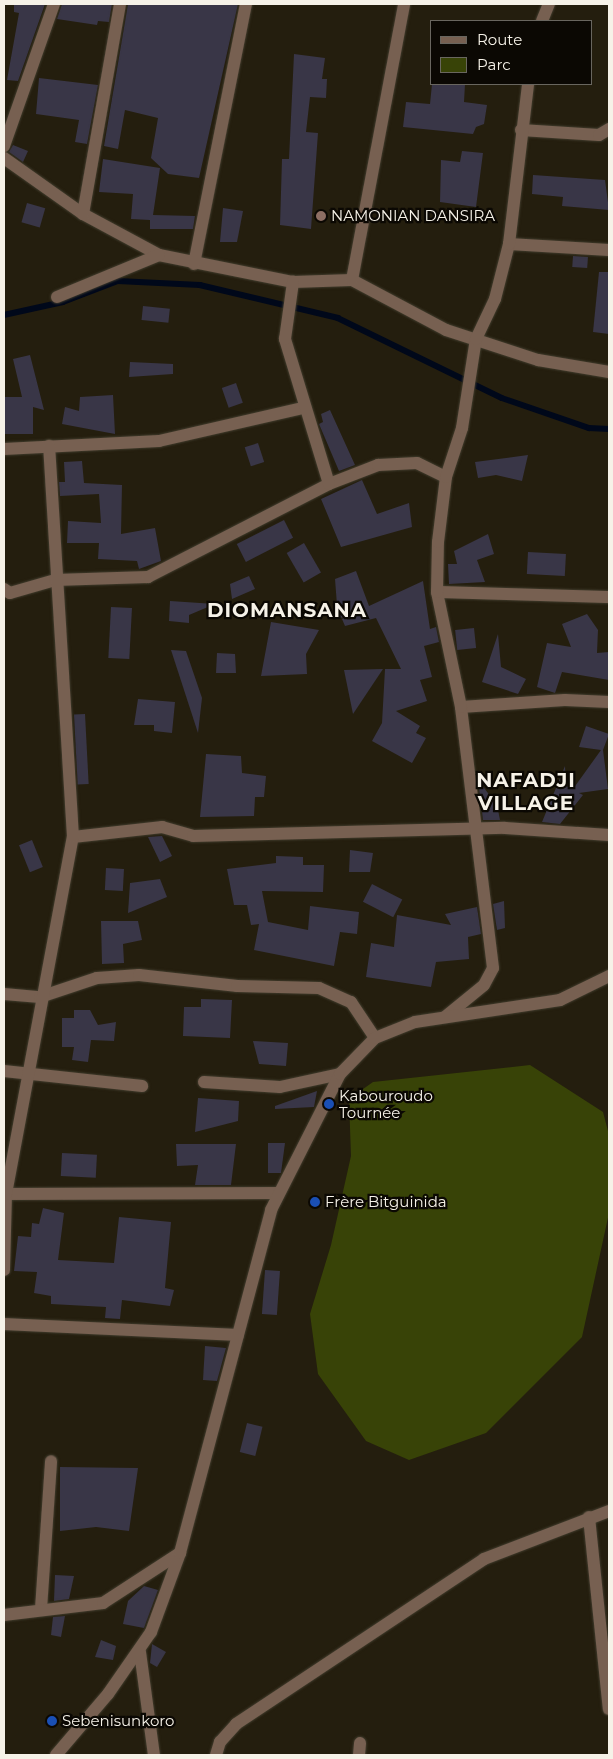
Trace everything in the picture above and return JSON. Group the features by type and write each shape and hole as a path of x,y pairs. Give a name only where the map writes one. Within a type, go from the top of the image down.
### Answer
{"street":[{"path":"4,146 54,4"},
{"path":"83,214 120,4"},
{"path":"194,264 246,4"},
{"path":"352,280 404,4"},
{"path":"542,20 549,4"},
{"path":"444,1018 484,985 493,968 474,831 461,707 437,592 446,477 462,428 476,339 495,299 509,244 520,130 528,85"},
{"path":"520,130 599,135 609,129"},
{"path":"4,158 83,214 159,256 293,282 352,280 446,330 538,360 609,372"},
{"path":"509,244 609,250"},
{"path":"58,297 159,256"},
{"path":"293,282 285,338 303,408 327,466 329,484"},
{"path":"4,449 158,441 303,408"},
{"path":"4,1270 6,1194 40,997 73,837 56,580 50,446"},
{"path":"4,590 10,593 56,580 148,577 329,484 378,465 417,463 446,477"},
{"path":"437,592 609,597"},
{"path":"461,707 565,700 609,702"},
{"path":"73,837 162,827 193,836 474,831 505,828 609,835"},
{"path":"4,994 40,997 97,978 139,974 237,986 319,988 351,1002 375,1038"},
{"path":"56,1755 140,1652 180,1553 238,1335 279,1193 340,1074 375,1038 415,1022 560,1000 609,976"},
{"path":"4,1070 142,1086"},
{"path":"204,1082 280,1086 340,1074"},
{"path":"6,1194 279,1193"},
{"path":"4,1324 238,1335"},
{"path":"41,1609 51,1461"},
{"path":"216,1755 220,1742 236,1724 484,1559 589,1517 609,1511"},
{"path":"589,1517 609,1709"},
{"path":"4,1615 41,1609 103,1603 180,1553"},
{"path":"140,1652 154,1755"}],"green space":[{"path":"530,1065 603,1112 609,1135 609,1213 582,1337 486,1433 409,1460 366,1441 318,1374 310,1314 331,1245 351,1156 349,1099 373,1082"}],"building":[{"path":"14,4 45,4 18,81 7,80 19,13 14,12"},
{"path":"62,4 112,4 109,22 98,21 97,25 57,19"},
{"path":"128,4 238,4 199,178 168,174 151,158 158,118 125,110 118,149 104,146"},
{"path":"294,54 325,58 322,79 327,79 326,98 310,97 306,132 318,133 311,229 280,225 282,159 289,159"},
{"path":"39,78 98,85 87,144 75,142 79,120 36,114"},
{"path":"432,85 465,85 464,102 487,105 484,124 476,127 473,134 403,127 406,102 430,104"},
{"path":"13,145 28,151 23,162 9,152"},
{"path":"462,151 483,153 476,207 440,202 441,160 460,162"},
{"path":"103,159 160,168 153,215 195,216 193,229 150,229 150,220 131,219 133,194 99,192"},
{"path":"533,175 605,180 609,210 562,206 563,197 532,194"},
{"path":"27,203 45,208 40,227 21,222"},
{"path":"223,208 243,211 237,242 220,242"},
{"path":"573,256 588,257 587,268 572,267"},
{"path":"599,272 609,272 609,334 593,332"},
{"path":"143,306 170,309 168,323 142,320"},
{"path":"30,355 44,410 33,407 33,434 4,434 4,397 22,397 13,359"},
{"path":"130,362 173,364 173,374 129,377"},
{"path":"236,383 243,403 229,408 222,388"},
{"path":"113,395 115,434 62,424 65,407 79,411 80,397"},
{"path":"330,410 355,465 339,471 319,424 323,422 321,414"},
{"path":"258,443 264,462 251,466 245,447"},
{"path":"528,455 522,481 496,475 478,478 475,462"},
{"path":"82,461 84,483 122,485 121,534 155,528 161,561 139,569 137,561 98,559 99,543 67,543 68,521 101,523 99,494 60,496 59,482 65,482 64,462"},
{"path":"362,480 377,514 409,503 412,527 341,547 321,499"},
{"path":"284,520 293,538 246,562 237,544"},
{"path":"488,534 494,554 477,560 485,582 449,584 448,564 457,564 454,551"},
{"path":"304,543 321,572 304,582 287,553"},
{"path":"528,552 566,554 565,576 527,574"},
{"path":"356,571 369,606 423,581 430,629 436,627 439,642 424,646 432,677 420,680 427,701 396,711 420,726 416,733 426,738 412,763 372,741 382,723 385,669 401,669 376,618 345,626 342,619 346,617 338,618 335,579"},
{"path":"249,576 255,589 232,599 230,584"},
{"path":"170,601 215,604 189,615 189,623 169,621"},
{"path":"111,607 132,608 129,659 108,658"},
{"path":"587,614 598,630 597,653 609,652 609,680 562,672 555,693 537,687 547,643 571,647 562,624"},
{"path":"271,622 319,630 306,654 307,674 261,676"},
{"path":"474,628 476,648 457,650 455,630"},
{"path":"498,634 501,667 526,679 518,694 482,682"},
{"path":"171,650 186,651 202,698 198,733"},
{"path":"217,653 235,654 236,673 216,673"},
{"path":"383,669 353,714 344,670"},
{"path":"138,699 175,702 172,733 154,731 154,725 134,725"},
{"path":"85,714 89,784 78,784 74,715"},
{"path":"586,726 609,734 603,750 608,789 579,793 583,795 560,824 542,822 565,766 566,786 573,789 601,750 579,747"},
{"path":"206,754 241,756 242,773 266,776 264,797 255,797 254,816 200,817"},
{"path":"478,780 497,805 500,820 483,820"},
{"path":"162,836 172,856 160,862 148,837"},
{"path":"32,840 43,867 30,872 19,845"},
{"path":"350,850 373,853 370,872 349,872"},
{"path":"276,856 303,857 303,865 324,865 323,892 262,891 268,922 308,930 310,906 359,912 357,934 340,932 334,966 254,950 259,924 251,925 247,905 234,905 227,869 276,863"},
{"path":"106,868 124,869 123,891 105,890"},
{"path":"160,879 167,897 128,913 130,883"},
{"path":"372,884 402,899 393,917 363,902"},
{"path":"504,901 505,928 497,930 493,904"},
{"path":"477,907 481,934 468,937 469,959 436,962 431,987 366,977 371,943 394,947 397,915 451,925 445,914"},
{"path":"101,921 138,921 142,940 123,944 124,963 102,964"},
{"path":"201,999 232,1000 230,1038 183,1036 184,1007 201,1007"},
{"path":"74,1010 90,1010 98,1025 116,1022 114,1041 91,1040 88,1062 72,1060 74,1047 62,1047 62,1018 74,1018"},
{"path":"253,1041 288,1043 286,1066 259,1064"},
{"path":"317,1091 314,1107 275,1109 275,1106"},
{"path":"198,1098 239,1101 238,1121 195,1132"},
{"path":"268,1143 285,1143 281,1173 268,1173"},
{"path":"176,1144 236,1144 231,1185 195,1185 198,1165 177,1166"},
{"path":"62,1153 97,1155 96,1178 61,1176"},
{"path":"43,1208 64,1213 58,1260 114,1263 119,1217 171,1222 165,1288 174,1290 170,1306 122,1300 120,1319 105,1318 106,1307 51,1304 51,1296 34,1293 37,1272 14,1271 18,1236 31,1237 32,1223 39,1224"},
{"path":"265,1270 280,1271 277,1315 262,1314"},
{"path":"205,1346 226,1348 217,1381 203,1380"},
{"path":"247,1423 263,1427 255,1456 240,1452"},
{"path":"60,1467 138,1468 129,1531 96,1527 60,1531"},
{"path":"55,1575 74,1576 69,1599 54,1601"},
{"path":"144,1586 158,1590 144,1628 123,1624 128,1601"},
{"path":"65,1616 61,1637 51,1635 53,1617"},
{"path":"101,1640 116,1646 113,1660 95,1657"},
{"path":"152,1644 166,1652 157,1667 150,1663"}],"waterway":[{"path":"4,315 63,302 118,281 200,285 338,318 502,398 589,428 609,429"}],"place":[{"name":"NAMONIAN DANSIRA","path":"321,216"},
{"name":"Kabouroudo Tournée","path":"329,1104"},
{"name":"Frère Bitguinida","path":"315,1202"},
{"name":"Sebenisunkoro","path":"52,1721"}],"district":[{"name":"DIOMANSANA","path":"287,610"},
{"name":"NAFADJI VILLAGE","path":"526,792"}]}
